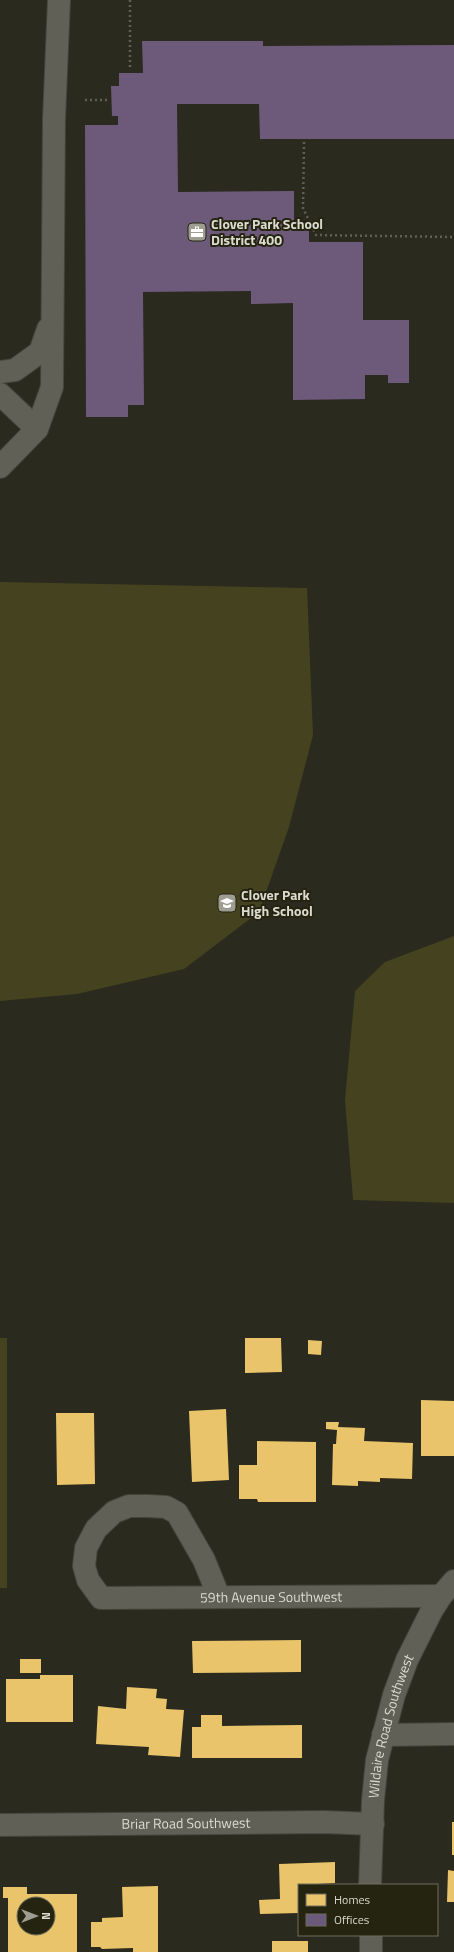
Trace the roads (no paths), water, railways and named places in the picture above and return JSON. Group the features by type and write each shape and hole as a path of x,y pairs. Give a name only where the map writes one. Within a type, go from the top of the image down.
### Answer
{"street":[{"path":"0,467 37,429 52,387 54,119 59,0"},
{"path":"0,372 15,370 40,352 52,318"},
{"path":"0,394 37,429"},
{"name":"59th Avenue Southwest","path":"219,1598 204,1560 177,1513 166,1507 129,1506 114,1512 96,1529 86,1548 84,1566 88,1580 101,1598 219,1598 447,1589"},
{"name":"Wildaire Road Southwest","path":"370,1884 372,1824 377,1760 394,1695 407,1660 447,1589"},
{"path":"384,1735 454,1734"},
{"name":"Briar Road Southwest","path":"0,1825 324,1822 372,1824"},
{"path":"371,1936 371,1952"}],"place":[{"name":"Clover Park School District 400","path":"197,232"},
{"name":"Clover Park High School","path":"227,903"}]}
